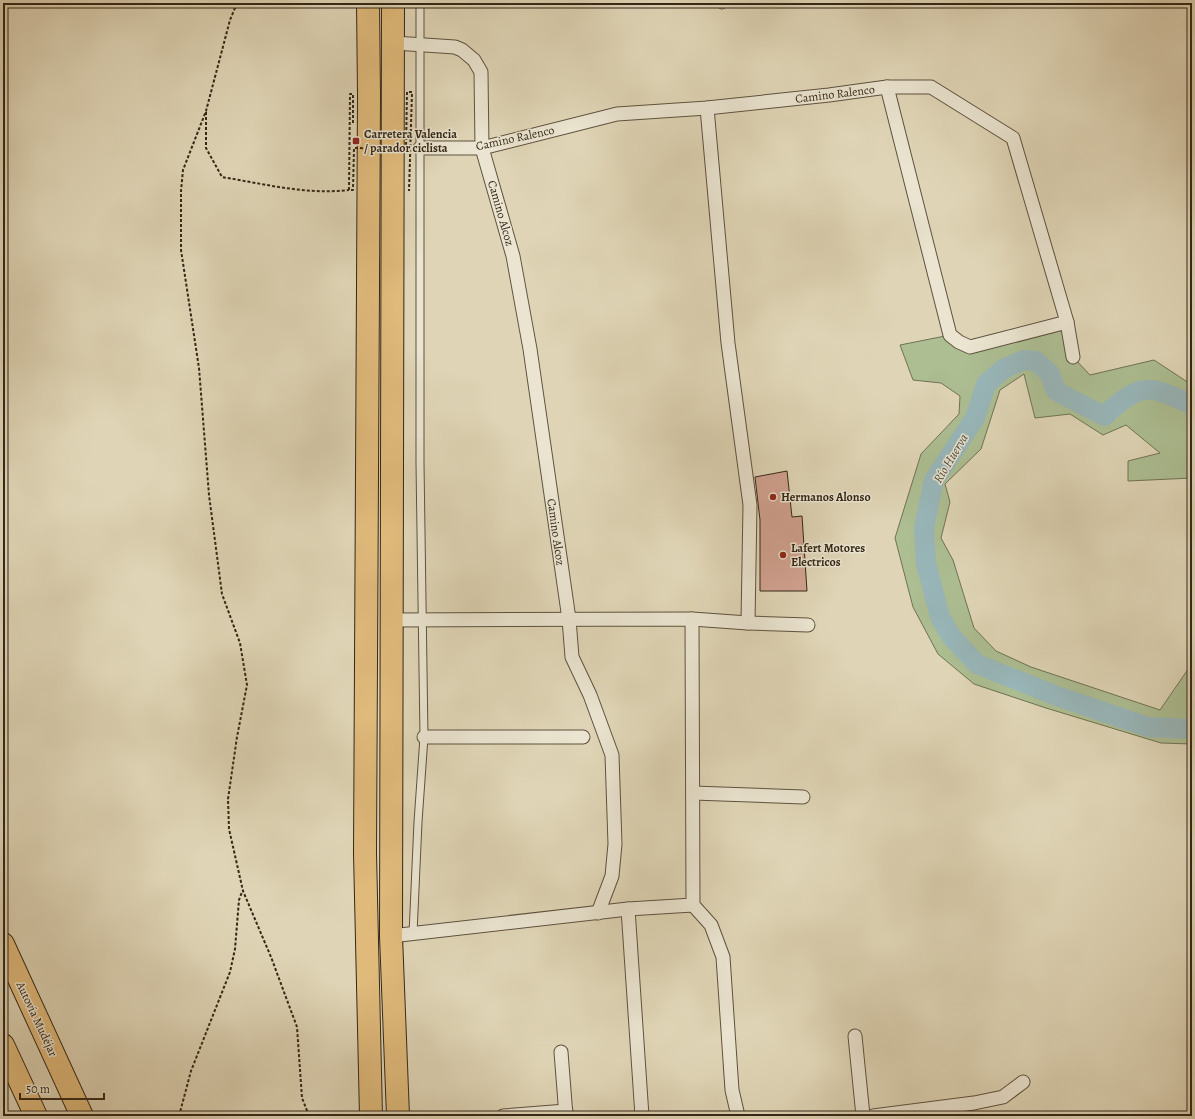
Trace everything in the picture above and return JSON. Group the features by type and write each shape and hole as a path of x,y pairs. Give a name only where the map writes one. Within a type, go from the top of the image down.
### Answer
{"highway":[{"path":"368,3 369,96 365,853 371,1114"},
{"path":"394,3 391,936 398,1116"},
{"name":"Autovía Mudéjar","path":"3,944 82,1116"},
{"path":"3,1045 36,1116"},
{"path":"3,1080 20,1116"}],"street":[{"name":"Camino Alcoz","path":"394,43 455,47 467,54 478,66 481,72 482,148 513,256 530,349 569,619 572,657 593,701 612,756 615,844 612,876 598,913"},
{"path":"887,87 950,335 959,342 970,346 1067,322"},
{"name":"Camino Ralenco","path":"420,148 482,148 617,114 707,108 829,96 887,87 931,87 1013,138 1067,322 1074,357"},
{"path":"707,108 728,343 750,505 748,623"},
{"path":"393,620 692,619 748,623 808,624"},
{"path":"692,619 692,905 711,925 723,957 732,1090 738,1116"},
{"path":"424,737 583,737"},
{"path":"693,794 803,797"},
{"path":"391,936 628,909 692,905"},
{"path":"628,909 642,1116"},
{"path":"855,1036 863,1116"},
{"path":"503,1116 566,1113 561,1052"},
{"path":"873,1116 974,1103 1003,1097 1023,1082"}],"lane":[{"path":"413,934 418,822 424,737 421,619 420,3"}],"path":[{"path":"237,3 230,20 206,111 183,170 180,191 181,250 200,368 209,495 222,594 240,643 247,685 237,737 228,799 229,829 243,891 271,957 297,1027 302,1098 308,1113"},
{"path":"206,111 206,148 222,177 298,190 335,192 353,190 354,148 406,150 407,92 412,92 409,191"},
{"path":"349,190 350,94 353,94 353,123"},
{"path":"179,1116 191,1071 230,972 235,950 238,900 243,891"},
{"path":"303,1116 308,1113 333,1115 371,1114"}],"green space":[{"path":"1067,322 1073,357 1090,375 1154,360 1192,385 1192,478 1128,481 1128,461 1160,453 1126,425 1103,435 1070,414 1035,418 1024,374 1000,390 981,449 945,484 950,502 941,538 953,560 974,628 996,651 1031,667 1160,710 1191,665 1192,744 1161,743 1046,708 974,684 938,654 913,607 895,538 921,454 959,414 960,396 941,383 913,380 900,345 950,335 959,342"}],"building":[{"name":"Lafert Motores Electricos","path":"787,471 792,517 802,516 807,591 760,591 760,520 755,477"}],"waterway":[{"name":"Río Huerva","path":"1192,405 1165,393 1154,390 1145,390 1127,397 1104,416 1056,391 1050,374 1036,361 1024,360 1005,368 986,384 975,418 934,480 924,528 926,563 940,617 951,636 977,664 1057,696 1148,727 1192,729"}],"place":[{"name":"Carretera Valencia / parador ciclista","path":"356,141"},
{"name":"Hermanos Alonso","path":"773,497"},
{"name":"Lafert Motores Electricos","path":"783,555"}]}
